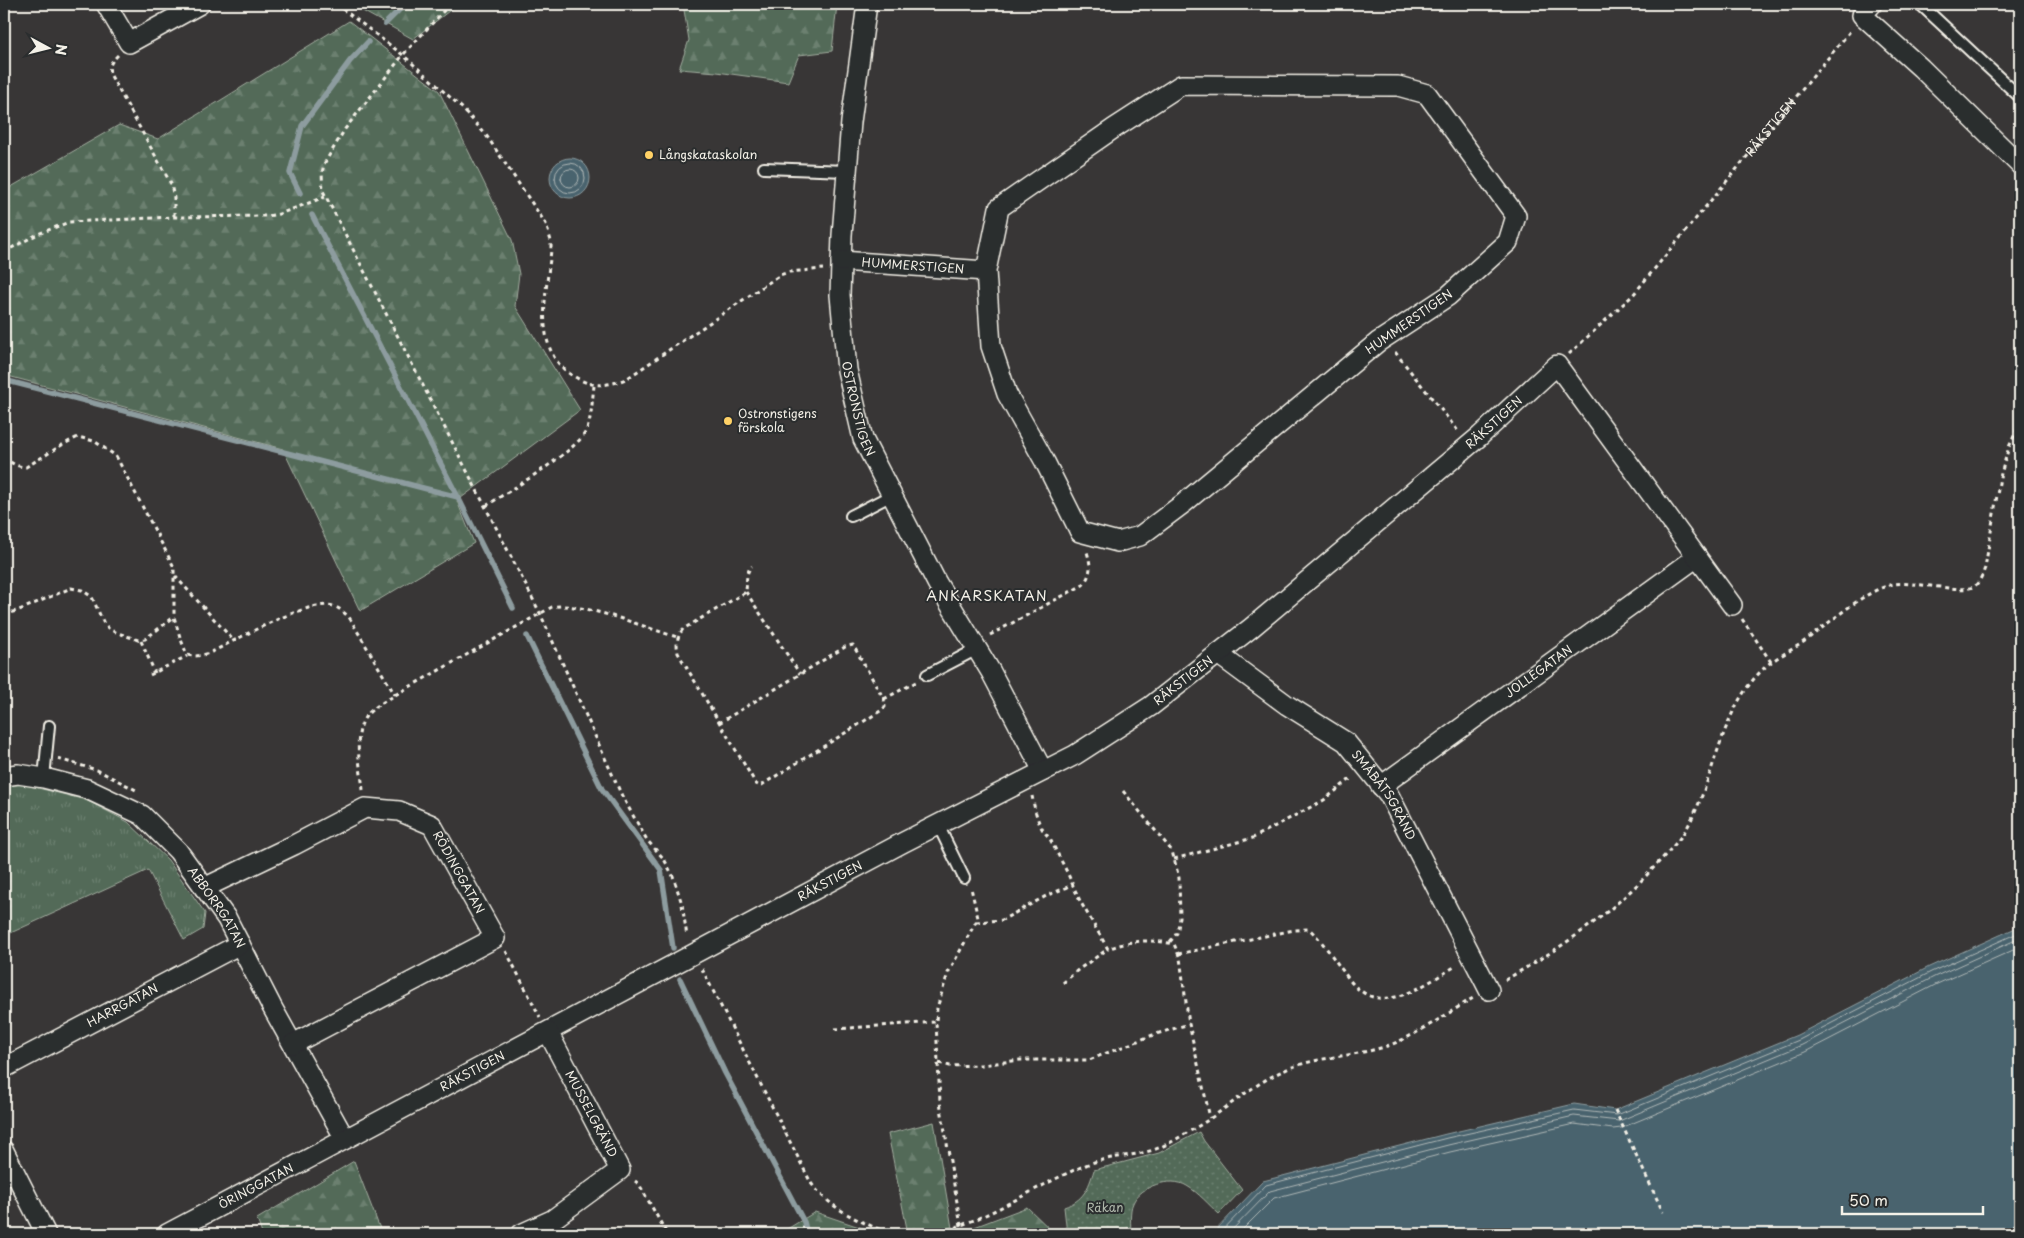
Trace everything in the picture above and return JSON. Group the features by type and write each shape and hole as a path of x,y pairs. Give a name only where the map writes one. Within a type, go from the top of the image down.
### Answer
{"street":[{"path":"106,4 129,43 200,4"},
{"name":"OSTRONSTIGEN","path":"867,4 851,122 841,261 840,295 847,370 863,439 937,583 991,672 1035,775"},
{"path":"1867,10 1921,68 2020,165"},
{"name":"HUMMERSTIGEN","path":"1181,85 1398,86 1427,94 1516,216 1508,242 1448,296 1383,338 1184,503 1140,536 1118,542 1080,532 1045,462 1007,394 991,346 986,271 999,208 1113,129 1181,85"},
{"name":"HUMMERSTIGEN","path":"841,261 986,271"},
{"path":"1558,364 1732,605"},
{"name":"RÄKSTIGEN","path":"345,1139 938,825 1075,755 1151,706 1218,654 1469,446 1558,364"},
{"name":"JOLLEGATAN","path":"1381,786 1697,557"},
{"name":"SMÅBÅTSGRÄND","path":"1218,654 1287,704 1346,742 1388,795 1489,990"},
{"name":"ABBORRGATAN","path":"4,776 18,774 44,778 87,789 142,815 178,851 227,919 345,1139"},
{"path":"204,888 294,845 365,808"},
{"name":"RÖDINGGATAN","path":"365,808 399,812 432,825 494,938"},
{"path":"293,1044 494,938"},
{"name":"HARRGATAN","path":"4,1068 240,944"},
{"name":"MUSSELGRÄND","path":"521,1234 552,1220 620,1170 548,1032"},
{"name":"ÖRINGGATAN","path":"167,1234 345,1139"},
{"path":"4,1151 46,1234"}],"lane":[{"path":"1920,4 2020,97"},
{"path":"764,168 847,171"},
{"path":"851,516 892,495"},
{"path":"927,675 976,646"},
{"path":"44,778 49,726"},
{"path":"938,825 967,880"}],"path":[{"path":"336,4 404,54 461,107 486,135 546,224 551,241 545,313 546,339 554,358 566,373 583,382 594,386 610,385 626,379 780,275 789,272 821,270 841,261"},
{"path":"450,4 404,54 345,129 328,155 322,173 325,197 540,614 622,796 648,840 664,859 673,876 682,904 687,937 694,954 811,1183 824,1199 839,1210 867,1225 892,1234"},
{"name":"RÄKSTIGEN","path":"1558,364 1633,295 1867,10"},
{"path":"129,43 111,61 110,74 171,184 174,198 174,217"},
{"path":"4,252 38,234 69,222 174,217 268,216 279,214 325,197"},
{"path":"1383,338 1469,446"},
{"path":"486,506 564,454 581,439 589,421 594,386"},
{"path":"932,1234 961,1226 988,1215 1067,1173 1089,1164 1163,1146 1192,1130 1260,1083 1286,1069 1312,1061 1362,1053 1396,1042 1555,951 1603,916 1643,879 1680,839 1699,804 1734,708 1747,688 1771,662 1798,646 1871,593 1886,587 1909,583 1966,589 1977,584 1985,568 2005,460 2020,423"},
{"path":"4,457 12,464 26,467 78,437 94,441 108,450 121,463 174,567 174,617 188,656"},
{"path":"976,646 1084,585 1091,570 1090,560 1080,532"},
{"path":"752,566 748,569 746,592 800,674"},
{"path":"175,576 234,640"},
{"path":"4,614 18,611 71,588 82,590 92,597 104,624 110,630 141,640 155,673"},
{"path":"719,723 845,647 852,645 884,700 885,706 882,710 760,786 756,784 719,723 678,652 677,638 684,629 746,592"},
{"path":"365,808 359,746 360,730 366,716 395,695 540,614 559,605 578,606 677,638"},
{"path":"1732,605 1771,662"},
{"path":"150,675 188,656 206,655 259,628 309,608 334,606 342,611 357,630 395,695"},
{"path":"141,640 174,617"},
{"path":"884,700 927,675"},
{"path":"1174,859 1253,838 1324,800 1366,767"},
{"path":"1035,775 1037,816 1044,834 1049,837 1101,940 1108,949"},
{"path":"1123,791 1172,851 1179,878 1180,918 1177,933 1169,943"},
{"path":"961,1226 940,1102 939,1063 935,1036 937,1008 948,973 978,918 967,880"},
{"path":"976,922 1002,920 1048,895 1073,885"},
{"path":"1178,954 1294,930 1309,929 1319,938 1344,973 1362,992 1381,998 1406,995 1472,956"},
{"path":"494,938 503,946 548,1032"},
{"path":"1063,983 1079,969 1108,949 1120,944 1140,940 1174,944 1178,954 1189,1024 1210,1118"},
{"path":"835,1029 936,1022"},
{"path":"939,1063 950,1066 1020,1060 1089,1060 1153,1035 1189,1024"},
{"path":"1615,1110 1663,1212"},
{"path":"620,1170 639,1184 667,1234"}],"green space":[{"path":"353,4 458,4 413,39"},
{"path":"683,4 837,4 832,51 799,55 788,82 717,72 679,69 689,40"},
{"path":"349,21 439,91 512,240 519,274 515,306 580,410 457,501 474,543 360,611 283,449 4,375 4,191 119,125 158,139"},
{"path":"22,784 86,800 128,822 168,860 205,913 203,929 184,940 148,870 4,936 4,785"},
{"path":"934,1122 953,1234 908,1234 888,1134"},
{"name":"Räkan","path":"1199,1132 1242,1190 1219,1214 1187,1186 1173,1182 1157,1184 1142,1192 1133,1203 1130,1218 1131,1234 1067,1234 1064,1207 1081,1197 1090,1183 1094,1170 1159,1153"},
{"path":"354,1161 382,1234 262,1234 257,1219"},
{"path":"1027,1207 1055,1234 956,1234"},
{"path":"815,1212 880,1234 779,1234"}],"water":[{"path":"566,158 574,158 581,161 587,167 590,178 587,189 581,195 574,198 566,198 559,195 553,189 550,182 550,174 553,167 559,161"},
{"path":"2020,926 2020,1234 1212,1234 1263,1181 1446,1134 1574,1104 1615,1110 1797,1035 1929,967"}],"waterway":[{"path":"385,24 405,4"},
{"path":"300,193 290,173 302,126 350,61 368,42"},
{"path":"312,215 458,497 513,608"},
{"path":"4,380 458,497"},
{"path":"527,636 602,789 661,870 673,948"},
{"path":"680,979 725,1073 804,1222 807,1234"}],"place":[{"name":"Långskataskolan","path":"649,155"},
{"name":"Ostronstigens förskola","path":"728,421"}],"district":[{"name":"ANKARSKATAN","path":"987,596"}]}
